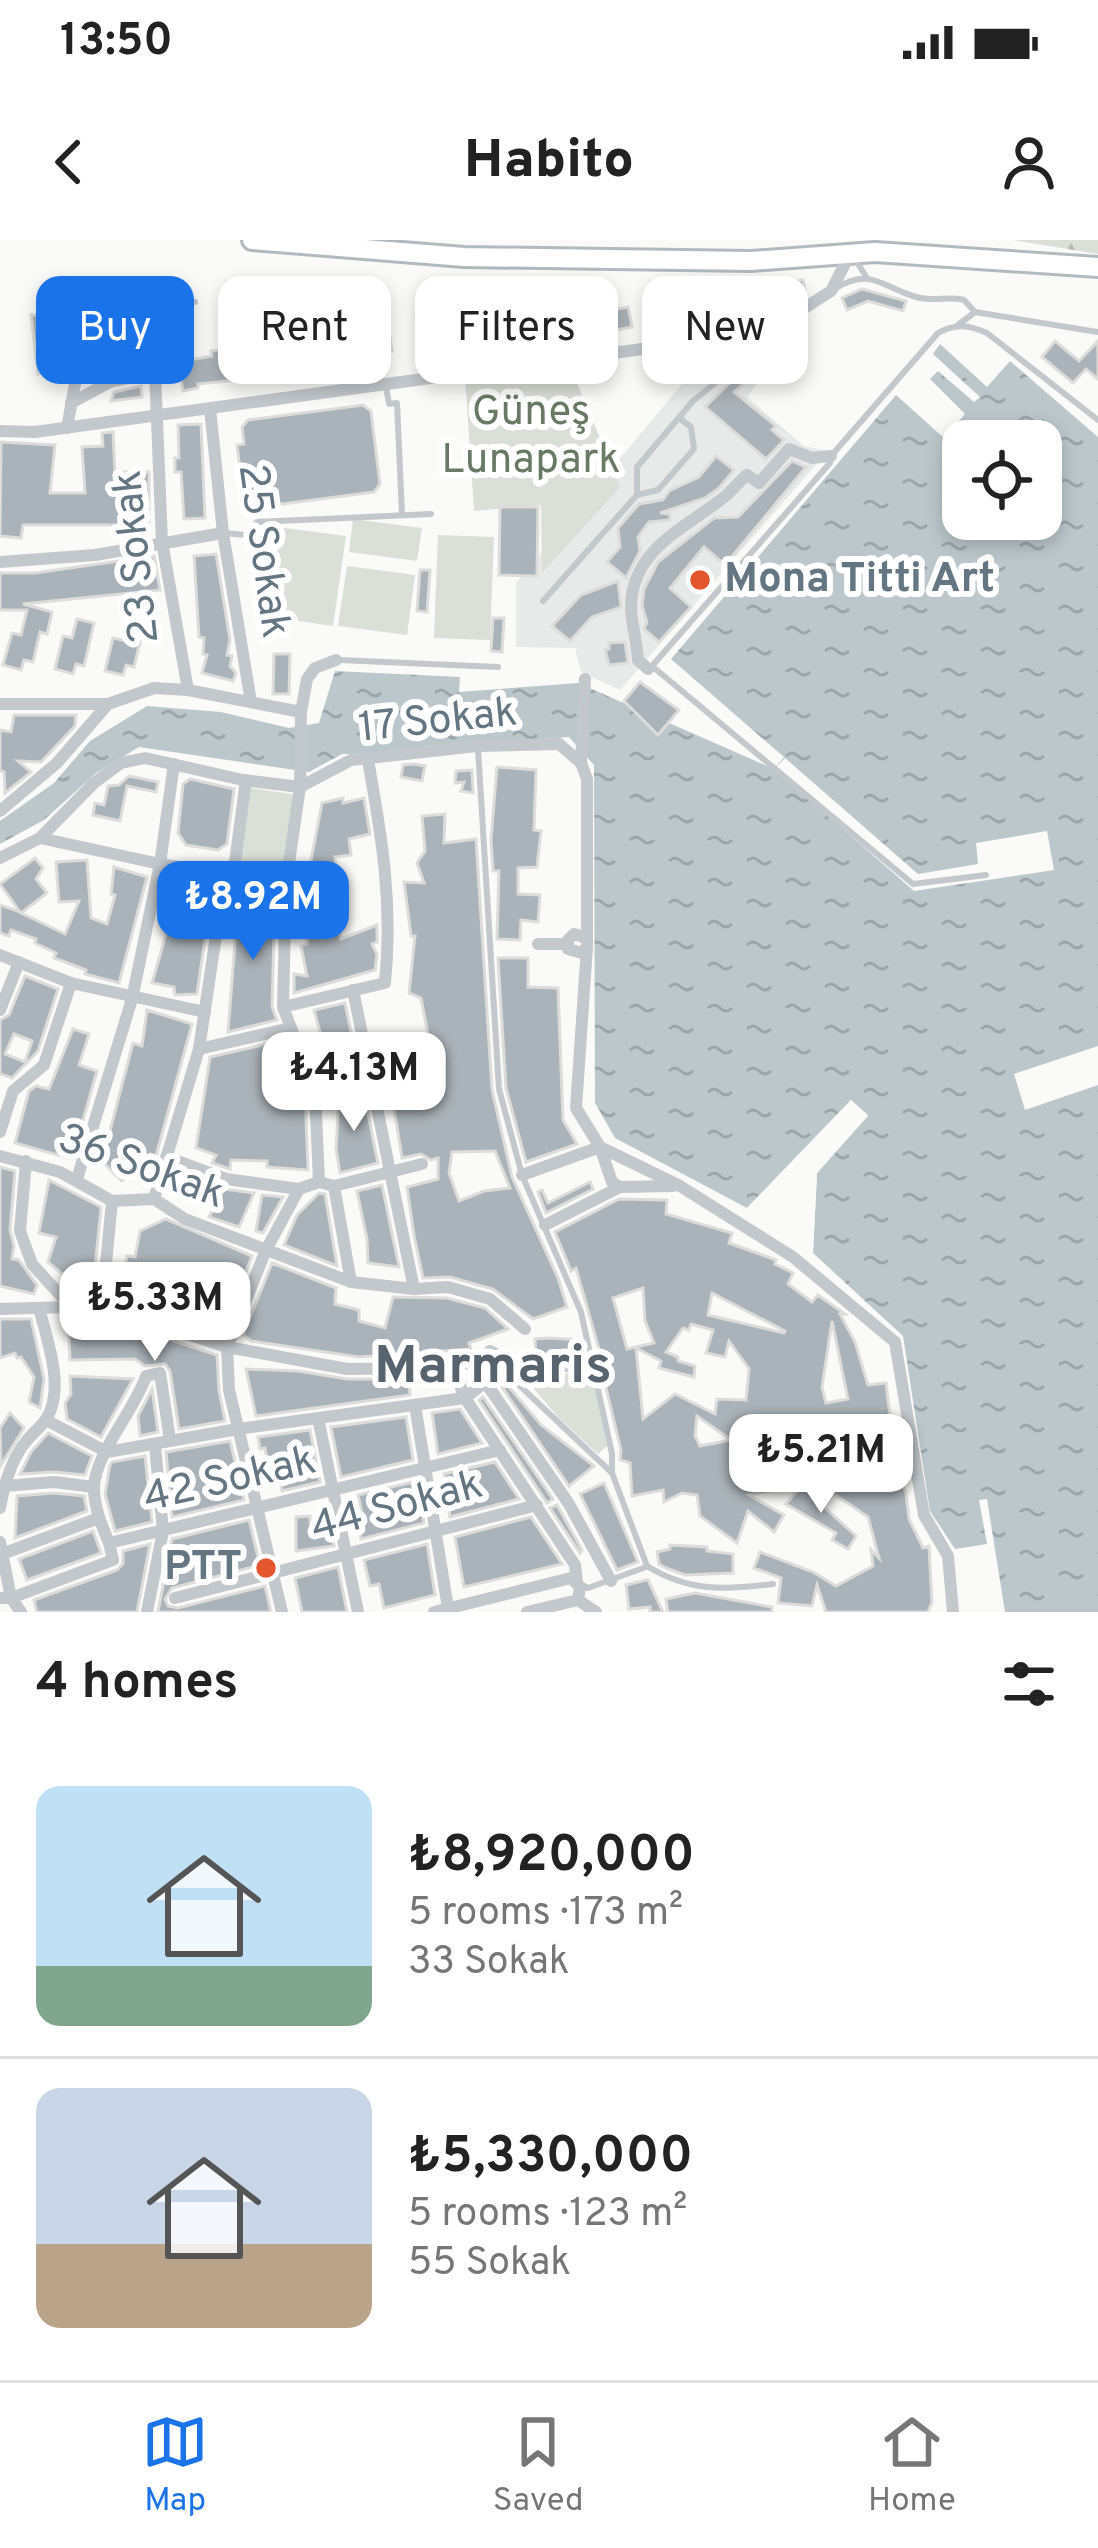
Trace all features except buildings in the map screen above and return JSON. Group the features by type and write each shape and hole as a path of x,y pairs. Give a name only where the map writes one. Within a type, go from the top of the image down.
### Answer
{"street":[{"path":"252,240 464,257 751,261 851,253 1098,268"},
{"path":"808,306 831,291 851,253"},
{"path":"391,382 642,349"},
{"path":"71,403 110,382 155,372 157,416"},
{"path":"67,428 75,384"},
{"path":"0,431 67,428 379,384"},
{"name":"25 Sokak","path":"211,409 223,533 251,702"},
{"name":"23 Sokak","path":"157,416 162,542 188,690"},
{"path":"648,669 638,660 631,601 636,578 663,542 747,476 760,483 789,448 812,458 831,456"},
{"path":"0,562 94,555 223,533"},
{"path":"319,1182 315,1091 283,1007 286,884 307,679 315,668 336,660"},
{"path":"585,680 580,763 587,779 587,942 575,1108 600,1147 612,1182 620,1187"},
{"path":"0,704 108,704 154,688 188,690 301,715"},
{"path":"0,811 57,764 108,704"},
{"name":"17 Sokak","path":"299,782 351,760 477,746 560,744 580,763"},
{"path":"0,857 40,838 94,783 121,763 145,758 246,780 299,782"},
{"path":"283,1007 385,983 388,868 368,760"},
{"path":"76,1179 132,999 160,864 174,764"},
{"path":"154,1199 200,1049 246,780"},
{"path":"40,838 286,884"},
{"path":"538,944 568,944 574,954 581,953 587,942"},
{"path":"0,956 71,983 205,1012"},
{"path":"0,1010 19,962"},
{"path":"0,1132 13,1091 44,1065 71,983"},
{"path":"353,990 413,1289"},
{"path":"200,1049 291,1028"},
{"path":"315,1091 418,1066"},
{"path":"522,1175 600,1147 680,1186 793,1257 895,1342 924,1515 948,1556 953,1612"},
{"name":"36 Sokak","path":"0,1156 76,1179 112,1201 154,1199 185,1219 351,1282 413,1289 448,1287 490,1299 525,1329"},
{"path":"166,1157 226,1178 299,1190 319,1182 334,1186 422,1164"},
{"path":"26,1161 20,1231 32,1264 71,1307"},
{"path":"334,1186 351,1282"},
{"path":"545,1225 620,1187 680,1186"},
{"path":"282,1612 229,1390 227,1347 266,1250 299,1190"},
{"path":"102,1306 112,1201"},
{"path":"1,1308 102,1306 227,1347 347,1369 453,1368 479,1358 502,1369 465,1398 107,1452 46,1420"},
{"path":"0,1508 4,1486 24,1442 46,1420 52,1404 53,1368 39,1308"},
{"path":"490,1351 524,1368 592,1365"},
{"path":"453,1368 465,1398 574,1564 578,1600"},
{"path":"109,1544 94,1487 146,1376 160,1373 170,1439"},
{"path":"486,1383 569,1504 611,1581"},
{"path":"416,1405 437,1532 441,1610 572,1578 577,1583"},
{"path":"318,1418 358,1612"},
{"path":"147,1612 163,1532 155,1446"},
{"name":"42 Sokak","path":"6,1598 113,1560 109,1544 500,1450"},
{"path":"4,1486 54,1482 94,1487"},
{"name":"44 Sokak","path":"175,1598 537,1505"},
{"path":"21,1612 6,1598 1,1548 99,1518"},
{"path":"527,1612 578,1600 596,1612"}],"lane":[{"path":"851,253 867,278"},
{"path":"831,291 853,278 867,278 916,297 964,300 975,312 1098,332"},
{"path":"975,312 938,333 652,666 913,884 986,875"},
{"path":"958,325 987,333 1098,420"},
{"path":"386,384 389,404 397,403 402,515"},
{"path":"638,495 637,467 679,418 717,384"},
{"path":"543,601 638,495 658,490 694,449 691,427 679,418"},
{"path":"223,533 245,535 257,522 430,514"},
{"path":"336,660 498,668"},
{"path":"477,746 499,1089 522,1175 581,1312 612,1473 646,1566 675,1583 731,1589 773,1584"},
{"path":"502,1369 612,1473"},
{"path":"577,1583 588,1588 646,1566"}],"shaded area":[{"path":"682,384 757,384 747,397 804,446 828,451 620,690 581,672 575,648 516,647 516,583"}],"green space":[{"path":"1013,240 1098,240 1098,254"},
{"name":"Güneş Lunapark","path":"466,384 578,384 620,487 542,573 541,505 474,511"},
{"path":"353,519 422,528 417,561 349,552"},
{"path":"277,527 346,536 333,626 265,616"},
{"path":"438,535 494,537 490,640 434,638"},
{"path":"347,566 415,575 407,635 338,626"},
{"path":"250,788 298,795 287,871 239,865"},
{"path":"591,1371 607,1446 598,1454 524,1377"}],"water":[{"path":"940,344 987,387 1010,361 1098,437 1098,1612 1005,1612 987,1499 979,1500 987,1544 955,1549 930,1511 903,1336 813,1253 817,1173 868,1115 851,1100 747,1208 615,1138 595,1103 594,765 569,737 461,746 459,753 342,754 309,772 139,747 96,773 44,820 0,844 0,821 54,783 90,741 147,706 221,712 289,728 319,723 335,671 460,677 459,692 578,683 774,769 784,757 671,659 896,395 942,436 942,540 1062,540 1062,420 960,420 965,414 930,379 938,371 974,402 980,397 933,354"}],"pier":[{"path":"785,758 918,874 978,864 976,843 1047,831 1054,870 914,891 774,769"},
{"path":"1098,1046 1098,1085 1025,1110 1014,1074"},
{"path":"851,1100 868,1116 817,1173 813,1253 807,1249 811,1171 860,1116 852,1108 752,1212 747,1208"}],"place":[{"name":"Mona Titti Art","path":"700,580"},
{"name":"PTT","path":"266,1568"}],"district":[{"name":"Marmaris","path":"493,1368"}]}
